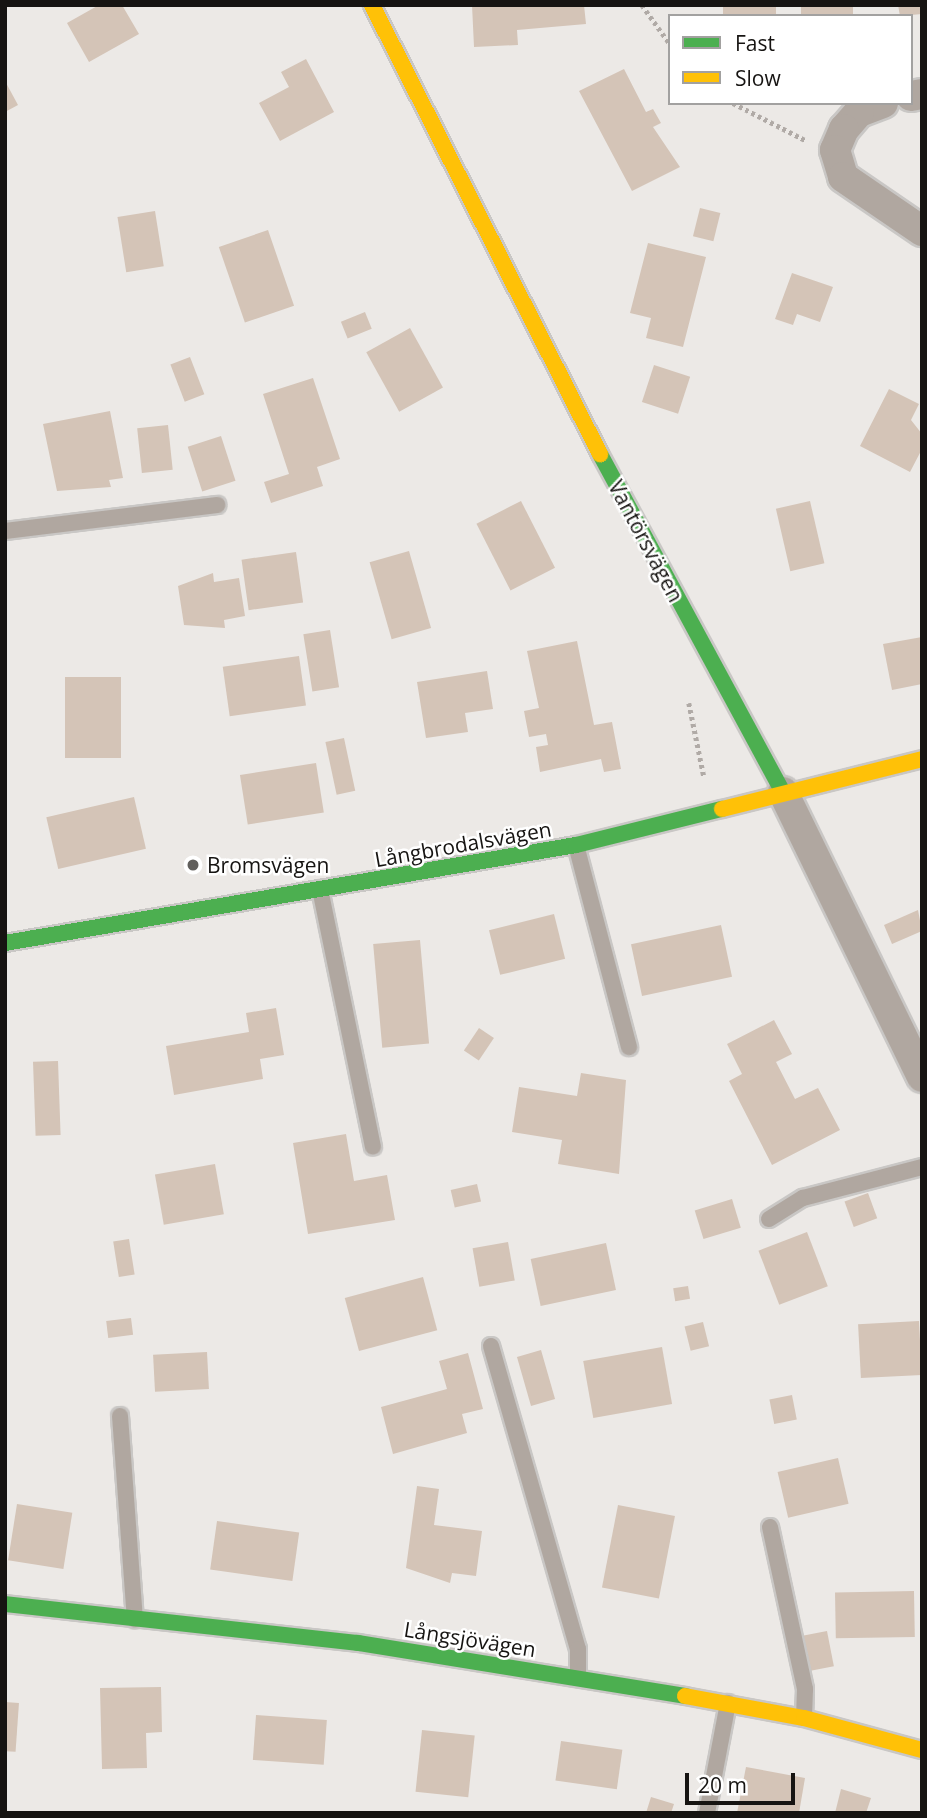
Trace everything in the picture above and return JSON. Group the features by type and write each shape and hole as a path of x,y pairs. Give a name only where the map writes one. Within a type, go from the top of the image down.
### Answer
{"street":[{"name":"Vantörsvägen","path":"372,5 644,540 783,792 922,1077"},
{"path":"878,105 859,112 835,150 843,177 922,231"},
{"name":"Långbrodalsvägen","path":"5,943 576,845 922,760"},
{"name":"Långsjövägen","path":"5,1604 578,1676 804,1718 922,1750"}],"lane":[{"path":"5,531 217,505"},
{"path":"576,845 629,1047"},
{"path":"320,889 373,1147"},
{"path":"769,1219 803,1198 922,1167"},
{"path":"491,1346 578,1649 578,1676"},
{"path":"120,1416 135,1619"},
{"path":"770,1527 805,1689 804,1718"},
{"path":"707,1813 728,1703"}],"path":[{"path":"642,5 668,41"},
{"path":"736,105 779,131 835,150"}],"building":[{"path":"99,5 122,5 139,34 89,62 67,23"},
{"path":"472,5 584,5 586,24 517,30 518,45 474,47"},
{"path":"723,5 776,5 776,14 723,14"},
{"path":"801,5 853,5 853,14 801,14"},
{"path":"898,5 922,5 922,14 900,14"},
{"path":"306,59 334,112 280,141 259,103 289,87 281,72"},
{"path":"624,69 646,112 653,109 661,123 653,127 680,167 632,191 579,91"},
{"path":"5,81 18,105 5,112"},
{"path":"700,208 720,213 713,241 693,236"},
{"path":"155,211 164,266 126,272 117,217"},
{"path":"268,230 294,306 245,323 219,247"},
{"path":"648,243 706,257 683,347 646,338 651,318 630,313"},
{"path":"792,273 833,287 820,322 797,314 793,325 775,319"},
{"path":"365,312 372,329 348,338 341,322"},
{"path":"410,328 443,387 399,412 366,352"},
{"path":"190,357 204,394 185,402 170,365"},
{"path":"654,365 690,377 678,414 642,402"},
{"path":"313,378 340,459 317,467 323,486 271,503 264,482 289,474 263,394"},
{"path":"889,389 919,404 911,420 922,434 922,449 910,472 860,446"},
{"path":"110,411 123,478 109,480 111,487 57,491 43,424"},
{"path":"168,425 173,470 142,473 137,428"},
{"path":"221,436 236,481 202,492 188,447"},
{"path":"521,501 555,568 510,591 476,524"},
{"path":"810,501 824,563 790,571 776,509"},
{"path":"409,551 431,628 392,639 370,562"},
{"path":"296,552 303,603 249,610 242,560"},
{"path":"213,573 214,582 239,578 245,616 224,620 225,628 184,625 178,586"},
{"path":"330,630 339,687 312,692 303,634"},
{"path":"922,637 922,684 892,690 883,644"},
{"path":"577,641 594,725 612,722 621,769 604,772 601,759 540,772 536,747 548,745 546,734 529,737 524,711 539,708 527,651"},
{"path":"299,656 306,706 230,716 223,667"},
{"path":"487,671 493,709 465,713 468,732 426,738 417,682"},
{"path":"65,677 121,677 121,758 65,758"},
{"path":"344,738 355,791 337,795 325,742"},
{"path":"316,763 324,812 248,824 240,775"},
{"path":"134,797 146,849 58,869 46,817"},
{"path":"918,910 922,931 892,944 884,925"},
{"path":"554,914 565,959 500,975 489,930"},
{"path":"721,925 732,977 642,996 631,944"},
{"path":"420,940 429,1044 382,1048 373,944"},
{"path":"276,1008 284,1055 260,1059 263,1079 174,1095 166,1046 249,1032 246,1013"},
{"path":"774,1020 792,1054 776,1062 795,1099 818,1088 840,1130 772,1165 729,1081 742,1074 727,1044"},
{"path":"479,1028 494,1038 479,1060 464,1050"},
{"path":"58,1061 61,1135 36,1136 33,1062"},
{"path":"581,1073 626,1080 619,1174 558,1164 562,1140 512,1132 519,1087 577,1096"},
{"path":"346,1134 354,1181 387,1175 395,1220 308,1234 293,1143"},
{"path":"215,1164 224,1214 164,1225 155,1175"},
{"path":"477,1184 481,1202 455,1208 451,1190"},
{"path":"868,1193 877,1218 854,1227 845,1202"},
{"path":"732,1199 741,1228 703,1239 695,1210"},
{"path":"807,1232 828,1286 779,1305 758,1251"},
{"path":"129,1239 135,1275 119,1277 113,1242"},
{"path":"508,1242 515,1280 479,1287 473,1248"},
{"path":"606,1243 616,1290 541,1306 531,1259"},
{"path":"423,1277 437,1330 359,1351 345,1298"},
{"path":"688,1286 690,1299 675,1301 673,1288"},
{"path":"131,1318 133,1335 108,1338 106,1321"},
{"path":"919,1321 922,1375 861,1378 858,1324"},
{"path":"703,1322 709,1346 691,1351 685,1327"},
{"path":"662,1347 672,1404 593,1418 583,1361"},
{"path":"541,1350 555,1399 531,1406 517,1357"},
{"path":"207,1352 209,1389 155,1392 153,1355"},
{"path":"468,1353 483,1409 462,1414 467,1433 393,1454 381,1407 447,1389 439,1361"},
{"path":"792,1395 797,1420 774,1424 769,1399"},
{"path":"838,1458 849,1504 788,1518 778,1472"},
{"path":"417,1486 439,1489 434,1525 482,1531 476,1576 452,1573 450,1583 406,1568"},
{"path":"17,1504 72,1513 63,1569 8,1560"},
{"path":"618,1505 675,1516 659,1599 602,1587"},
{"path":"217,1521 299,1533 292,1581 210,1570"},
{"path":"914,1591 915,1637 836,1638 835,1592"},
{"path":"827,1631 834,1666 809,1671 802,1636"},
{"path":"161,1687 162,1732 146,1733 147,1768 102,1769 100,1688"},
{"path":"5,1702 19,1703 16,1752 5,1751"},
{"path":"256,1715 327,1720 324,1765 253,1760"},
{"path":"422,1730 475,1736 468,1797 416,1792"},
{"path":"561,1741 622,1750 617,1789 555,1781"},
{"path":"746,1767 805,1778 799,1813 737,1813"},
{"path":"841,1789 871,1798 866,1813 835,1813"},
{"path":"651,1797 674,1804 671,1813 646,1813"}],"traffic: fast":[{"path":"600,454 783,792"},
{"path":"5,943 576,845 722,809"},
{"path":"5,1604 358,1643 685,1696"}],"traffic: slow":[{"path":"372,5 600,454"},
{"path":"722,809 922,759"},
{"path":"685,1696 804,1718 922,1750"}],"place":[{"name":"Bromsvägen","path":"193,865"}]}
